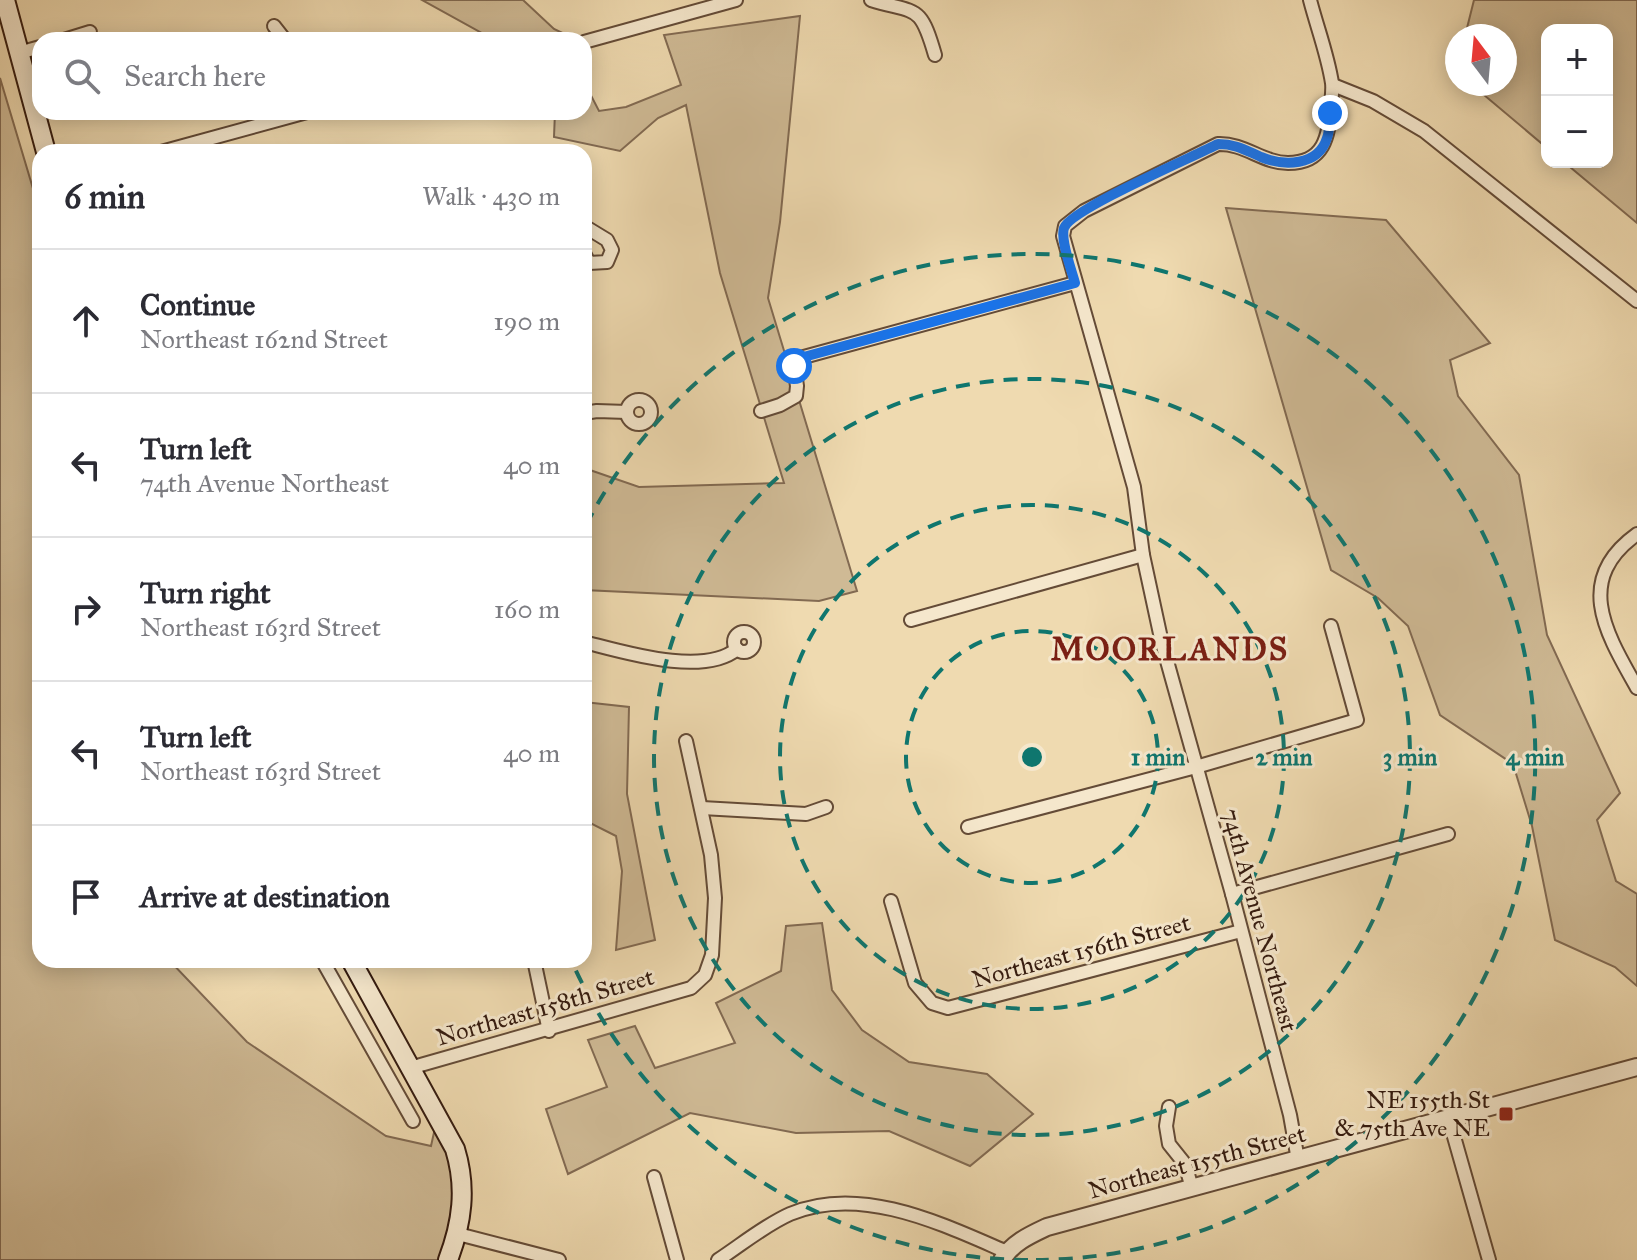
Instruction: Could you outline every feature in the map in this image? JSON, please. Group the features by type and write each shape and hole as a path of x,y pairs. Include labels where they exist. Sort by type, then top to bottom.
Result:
{"main road":[{"path":"5,0 32,101"},
{"path":"37,120 44,144"},
{"path":"355,968 446,1130 460,1164 463,1197 458,1234 448,1260"}],"street":[{"path":"592,40 736,0"},
{"path":"871,0 915,12 925,24 935,55"},
{"path":"1310,0 1333,85 1373,101 1424,131 1637,301"},
{"path":"274,26 279,32"},
{"path":"19,53 32,49"},
{"name":"74th Avenue Northeast","path":"1298,1160 1290,1115 1232,894 1162,643 1143,555 1134,487 1063,236 1065,226 1071,219 1218,144 1234,144 1263,158 1288,164 1307,160 1320,151 1327,138 1333,85"},
{"path":"190,144 278,120"},
{"path":"592,231 607,240 612,256 601,264 592,263"},
{"path":"761,411 796,396 794,366 800,358 1075,283"},
{"path":"592,412 627,412"},
{"path":"1637,534 1622,545 1610,560 1599,592 1600,610 1637,688"},
{"path":"911,620 1143,555"},
{"path":"968,827 1196,767 1357,720 1331,626"},
{"path":"592,644 625,653 689,662 719,658 737,649"},
{"path":"686,741 702,808 806,814 826,807"},
{"name":"Northeast 158th Street","path":"410,1068 549,1031 691,988 705,975 713,941 715,898 702,808"},
{"path":"1232,894 1448,834"},
{"name":"Northeast 156th Street","path":"891,901 915,983 932,1003 948,1008 1241,931"},
{"path":"327,968 413,1121"},
{"path":"536,968 549,1031"},
{"name":"Northeast 155th Street","path":"1005,1256 1026,1237 1047,1227 1637,1067"},
{"path":"1169,1107 1166,1126 1169,1144 1185,1164 1192,1188"},
{"path":"1449,1119 1489,1260"},
{"path":"654,1177 677,1260"},
{"path":"718,1260 788,1215 815,1205 845,1203 927,1218 1005,1256"},
{"path":"458,1234 559,1260"}],"shaded area":[{"path":"422,0 523,0 560,32 480,32"},
{"path":"1474,0 1637,0 1637,223 1571,168 1613,168 1613,24 1541,24 1541,143 1485,96 1517,96 1517,24 1468,24"},
{"path":"800,16 780,222 768,298 857,591 819,601 592,590 592,471 639,487 784,483 720,273 686,105 658,118 620,151 554,137 555,120 592,120 592,97 599,111 626,107 681,85 664,35"},
{"path":"0,78 32,185 32,968 177,968 247,1042 386,1136 431,1146 439,1110 460,1147 449,1260 0,1260"},
{"path":"1226,208 1386,220 1490,343 1450,360 1458,396 1519,475 1547,635 1620,793 1597,820 1616,881 1637,894 1637,986 1615,967 1555,940 1532,826 1513,764 1440,715 1408,626 1378,598 1331,570"},
{"path":"592,703 629,707 627,794 655,940 616,950 622,871 616,836 592,824"},
{"path":"822,923 832,990 862,1030 909,1062 987,1074 1033,1114 970,1166 889,1131 796,1133 690,1113 568,1174 546,1109 607,1087 588,1040 635,1026 655,1068 735,1043 716,1003 781,971 786,926"}],"place":[{"name":"NE 155th St & 75th Ave NE","path":"1506,1114"}],"district":[{"name":"MOORLANDS","path":"1170,649"}],"route":[{"path":"794,366 800,358 1075,283 1063,236 1065,226 1071,219 1218,144 1234,144 1263,158 1288,164 1307,160 1320,151 1327,138 1330,113"}]}
